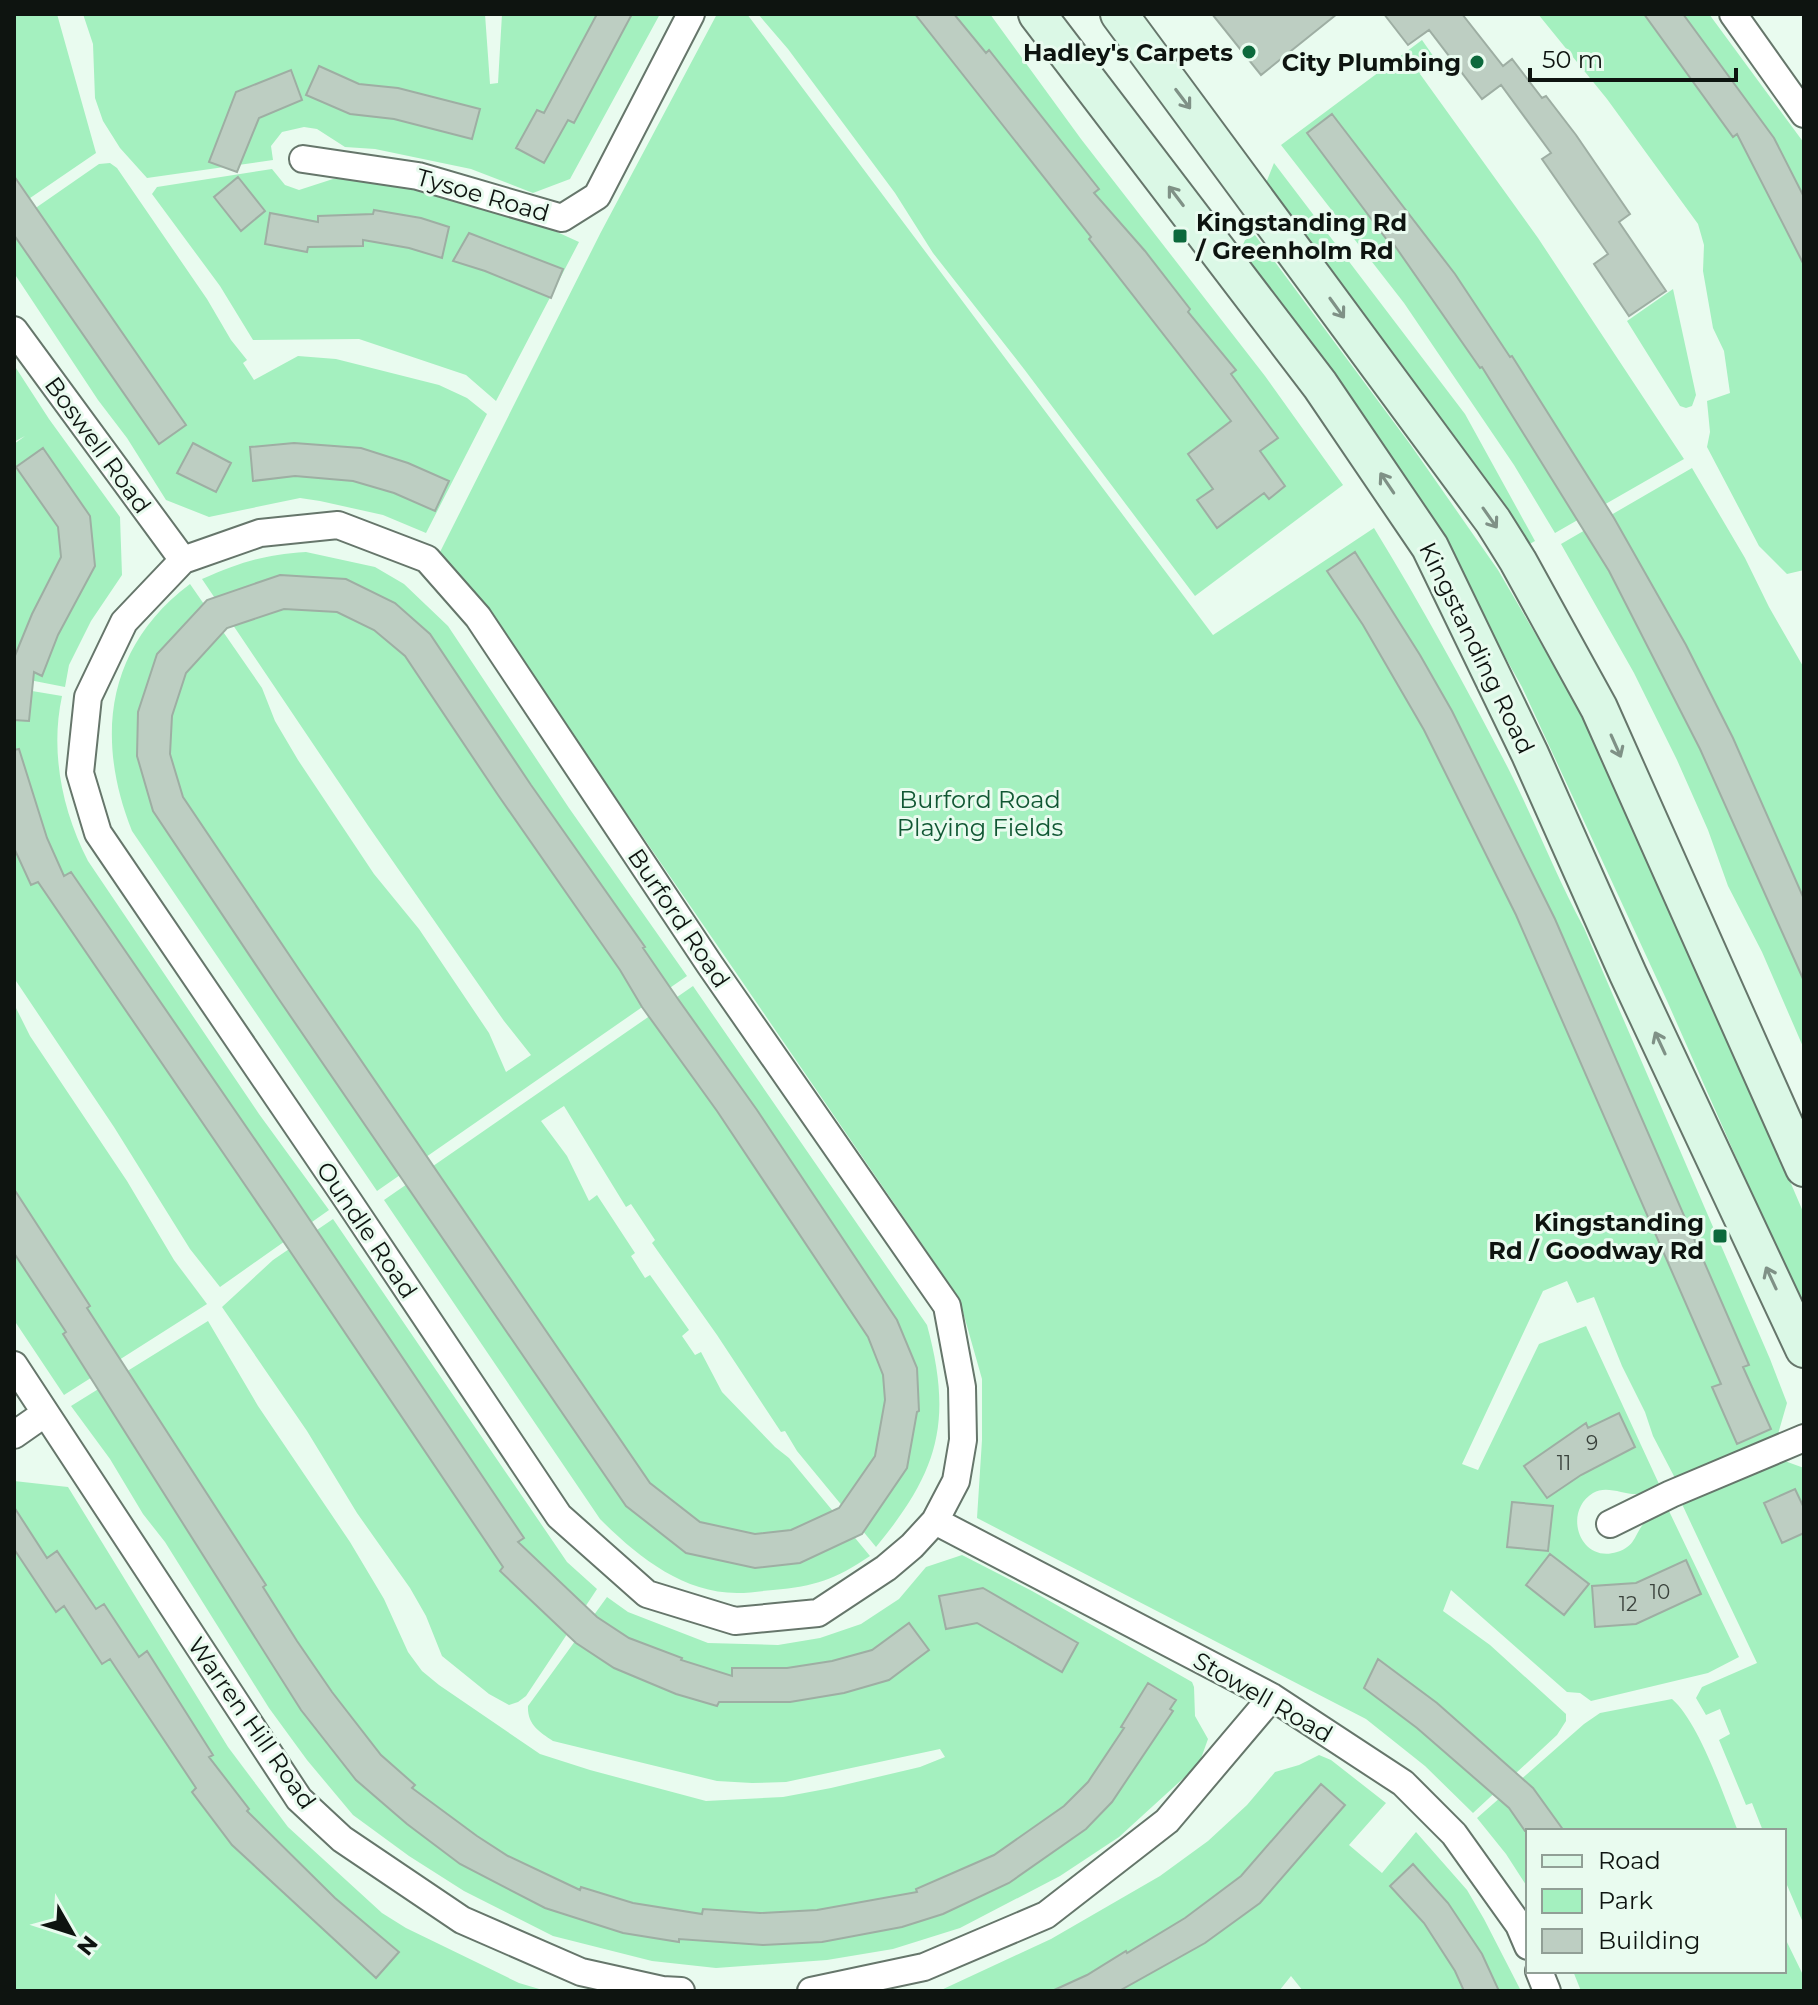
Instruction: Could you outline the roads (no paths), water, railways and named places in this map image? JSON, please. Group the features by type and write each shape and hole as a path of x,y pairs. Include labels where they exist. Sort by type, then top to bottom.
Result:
{"main road":[{"name":"Kingstanding Road","path":"1037,14 1320,385 1430,547 1530,754 1628,974 1804,1349"},
{"path":"1119,14 1493,521 1518,561 1599,708 1804,1168"}],"street":[{"name":"Tysoe Road","path":"303,159 418,176 562,218 597,196 691,14"},
{"path":"1733,14 1804,114"},
{"name":"Boswell Road","path":"14,330 183,560"},
{"name":"Burford Road","path":"183,560 260,533 338,525 427,559 478,617 701,952 947,1306 962,1387 963,1440 956,1481 935,1521"},
{"name":"Oundle Road","path":"183,560 124,622 88,697 80,773 98,833 559,1516 647,1594 735,1621 818,1613 886,1568 935,1521"},
{"name":"Warren Hill Road","path":"14,1365 299,1799 342,1839 462,1920 581,1972 662,1990 681,1991"},
{"path":"14,1435 44,1414"},
{"path":"1610,1524 1671,1494 1804,1438"},
{"name":"Stowell Road","path":"935,1521 1272,1697 1403,1783 1454,1834 1519,1925 1526,1941"},
{"path":"811,1991 924,1967 1046,1915 1167,1821 1272,1697"}],"place":[{"name":"Hadley's Carpets","path":"1249,52"},
{"name":"City Plumbing","path":"1477,62"},
{"name":"Kingstanding Rd / Greenholm Rd","path":"1180,236"},
{"name":"Kingstanding Rd / Goodway Rd","path":"1720,1236"}],"park label":[{"name":"Burford Road Playing Fields","path":"980,813"}]}
